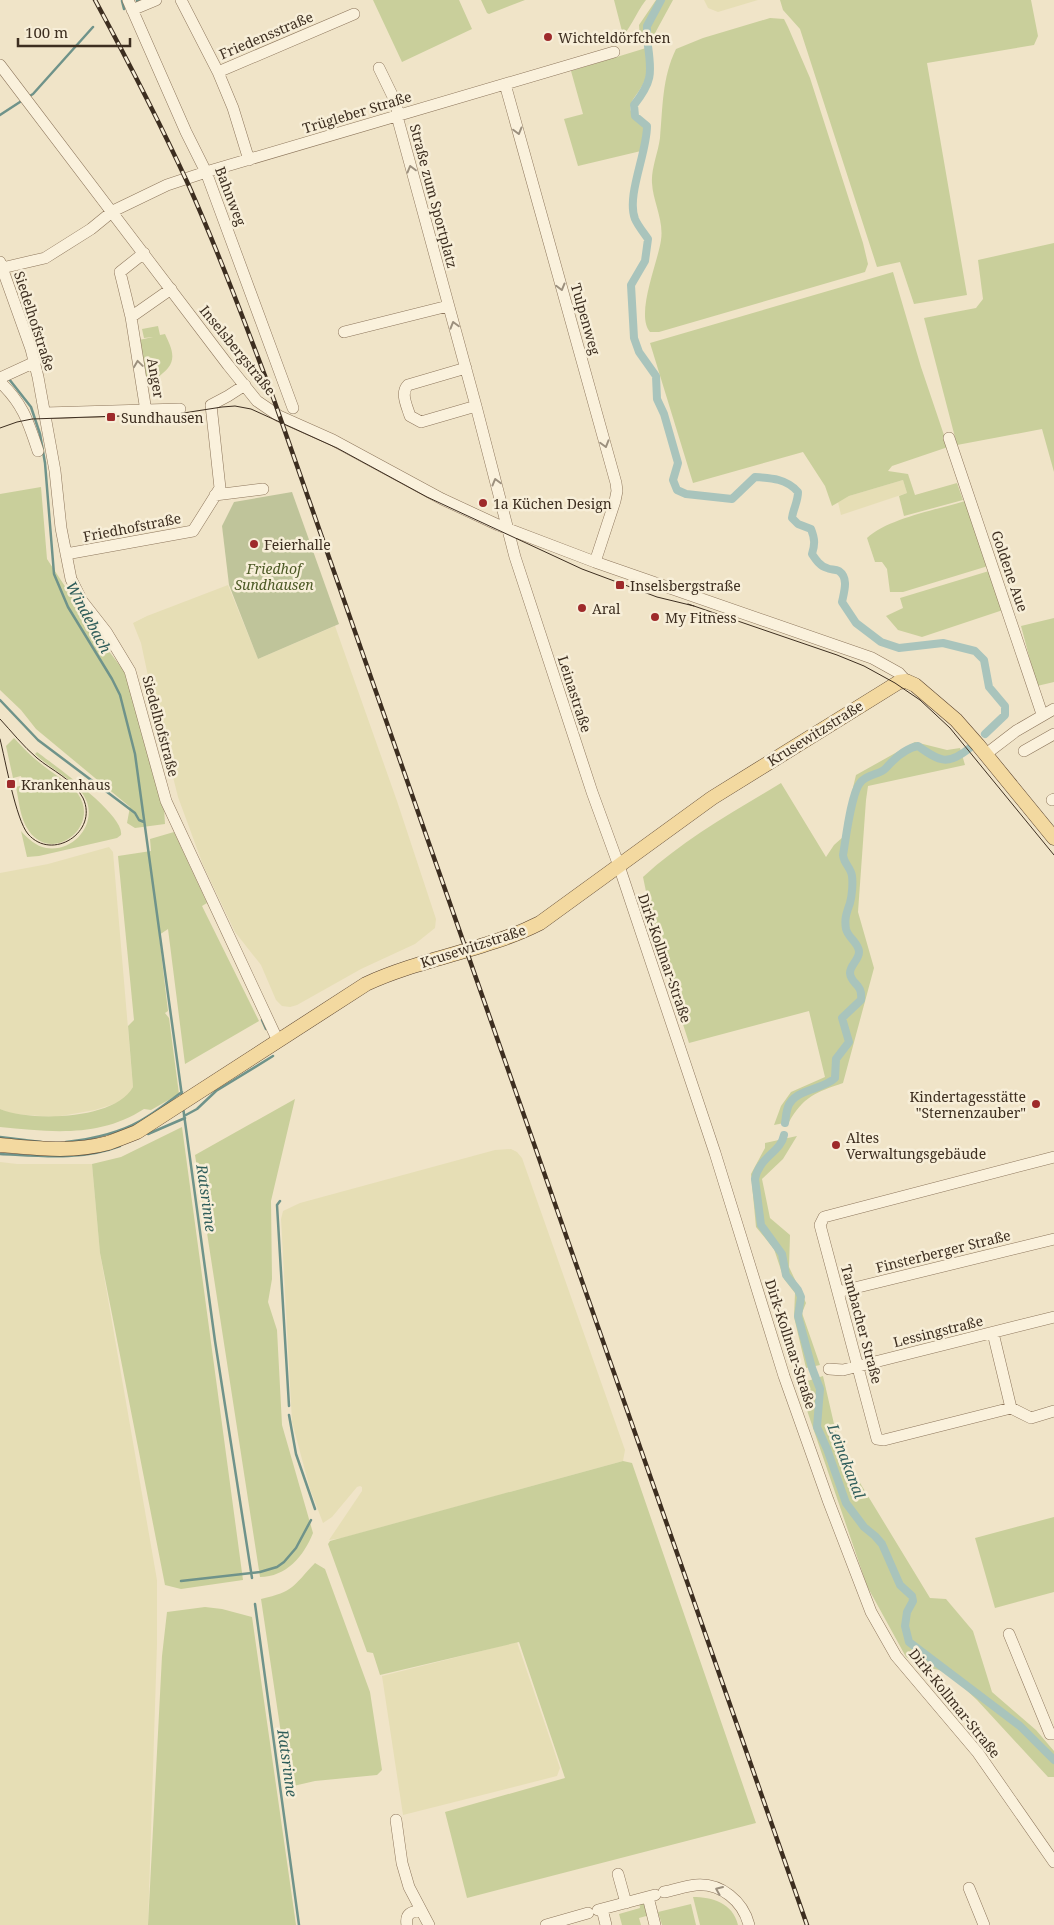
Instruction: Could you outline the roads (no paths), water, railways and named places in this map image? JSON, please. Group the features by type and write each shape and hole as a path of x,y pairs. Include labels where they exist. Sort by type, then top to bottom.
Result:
{"main road":[{"name":"Krusewitzstraße","path":"0,1145 57,1150 81,1148 108,1143 136,1132 189,1100 353,992 380,978 508,938 540,923 712,798 895,683 906,681"},
{"path":"906,681 919,688 956,720 1054,838"}],"street":[{"path":"130,5 156,0"},
{"path":"181,0 218,72 233,108 249,160"},
{"name":"Bahnweg","path":"130,5 186,132 206,172 293,408"},
{"name":"Friedensstraße","path":"218,72 354,14"},
{"name":"Trügleber Straße","path":"1,265 45,258 91,229 112,211 168,185 206,172 614,52"},
{"name":"Inselsbergstraße","path":"0,65 257,401 279,416 333,440 442,499 509,530 595,562 872,658 898,673 906,681"},
{"name":"Straße zum Sportplatz","path":"379,68 397,106 397,116 509,530"},
{"name":"Tulpenweg","path":"505,84 616,483 615,501 595,562"},
{"name":"Anger","path":"144,254 120,272 131,317 138,411 180,409"},
{"name":"Siedelhofstraße","path":"1,265 35,362 55,471 61,528 72,579 82,600 107,633 130,671 166,801 278,1041"},
{"path":"131,317 171,289"},
{"path":"344,332 448,306"},
{"path":"35,362 3,378 26,416 38,451"},
{"path":"466,368 408,385 404,393 406,401 410,416 421,422 476,406"},
{"name":"Friedhofstraße","path":"66,554 193,531 220,488 211,405 245,385"},
{"path":"45,413 138,411"},
{"name":"Goldene Aue","path":"949,438 1042,714"},
{"path":"215,495 262,489"},
{"name":"Leinastraße","path":"509,530 547,657 619,866"},
{"path":"986,754 1016,731 1042,714 1054,709"},
{"path":"1024,751 1054,734"},
{"name":"Dirk-Kollmar-Straße","path":"619,866 715,1153 785,1379 867,1603 896,1656 968,1741 1054,1862"},
{"name":"Tambacher Straße","path":"1011,1408 884,1440 877,1440 820,1225 824,1217 1054,1157"},
{"name":"Finsterberger Straße","path":"838,1292 1054,1240"},
{"name":"Lessingstraße","path":"829,1369 843,1370 1054,1317"},
{"path":"993,1333 1011,1408 1031,1418 1054,1411"},
{"path":"1009,1634 1050,1734 1054,1734"},
{"path":"396,1820 406,1879 421,1911 430,1925"},
{"path":"618,1874 626,1903"},
{"path":"546,1925 697,1885 714,1887 730,1895 736,1900 746,1915 749,1925"},
{"path":"969,1888 984,1925"},
{"path":"656,1895 656,1925"},
{"path":"407,1925 409,1914 421,1911"},
{"path":"596,1911 606,1925"}],"waterway":[{"name":"Leinakanal","path":"647,38 647,26 661,0"},
{"name":"Windebach","path":"122,1 124,9"},
{"name":"Windebach","path":"28,97 33,94 93,27"},
{"name":"Leinakanal","path":"648,46 649,77 644,90 634,105 635,116 647,126 635,187 633,210 636,222 648,239 645,261 631,285 634,338 639,352 656,376 657,399 664,414 678,463 673,480 677,490 686,494 732,499 755,477 779,480 789,484 798,492 792,518 798,524 811,529 814,542 812,554 818,563 839,571 844,577 845,585 842,602 856,623 881,642 899,648 943,643 975,651 984,660 989,687 1005,706 1005,715 985,734"},
{"name":"Windebach","path":"0,115 23,100"},
{"name":"Windebach","path":"9,379 31,407 40,434 45,463 54,574 68,607 120,695 135,754 182,1096"},
{"path":"0,700 38,740 135,813 139,820 144,822"},
{"name":"Leinakanal","path":"785,1123 786,1113 791,1101 802,1093 830,1082 835,1078 836,1059 849,1042 842,1018 861,1000 859,987 852,980 850,973 851,967 858,958 859,949 849,935 845,925 851,897 852,879 843,855 849,817 857,789 863,780 880,772 900,754 913,747 918,746 932,756 944,760 956,757 971,747"},
{"path":"262,1020 266,1029"},
{"path":"184,1116 197,1109 216,1091 273,1056"},
{"path":"66,1142 104,1135 131,1126 182,1092"},
{"name":"Ratsrinne","path":"183,1107 215,1341 252,1578"},
{"path":"148,1134 185,1118"},
{"name":"Leinakanal","path":"784,1135 779,1146 757,1171 755,1179 761,1225 782,1254 786,1275 801,1297 798,1316 812,1368 820,1389 817,1427 846,1503 864,1527 882,1544 900,1585 912,1596 913,1601 907,1612 905,1626 909,1642 1020,1726 1054,1760"},
{"path":"0,1137 41,1142"},
{"path":"0,1154 75,1156 105,1151 120,1146"},
{"path":"280,1201 277,1205 289,1406"},
{"path":"289,1415 296,1454 315,1509"},
{"path":"181,1581 260,1572 277,1567 296,1548 311,1520"},
{"name":"Ratsrinne","path":"255,1604 299,1925"}],"tram line":[{"path":"0,428 32,419 177,414 235,406 251,409 337,448 427,497 582,569 657,597 694,606"},
{"path":"688,604 864,666 895,683 920,700 950,728 1054,855"},
{"path":"0,719 22,744 74,786 83,798 86,810 85,822 79,832 70,839 60,844 49,845 38,842 28,834 15,803 0,739"}],"railway":[{"path":"95,0 144,92 189,186 222,265 274,400 807,1925"}],"place":[{"name":"Wichteldörfchen","path":"548,37"},
{"name":"Sundhausen","path":"111,417"},
{"name":"1a Küchen Design","path":"483,503"},
{"name":"Feierhalle","path":"254,544"},
{"name":"Inselsbergstraße","path":"620,585"},
{"name":"Aral","path":"582,608"},
{"name":"My Fitness","path":"655,617"},
{"name":"Krankenhaus","path":"11,784"},
{"name":"Kindertagesstätte \"Sternenzauber\"","path":"1036,1104"},
{"name":"Altes Verwaltungsgebäude","path":"836,1145"}],"park label":[{"name":"Friedhof Sundhausen","path":"274,576"}]}
